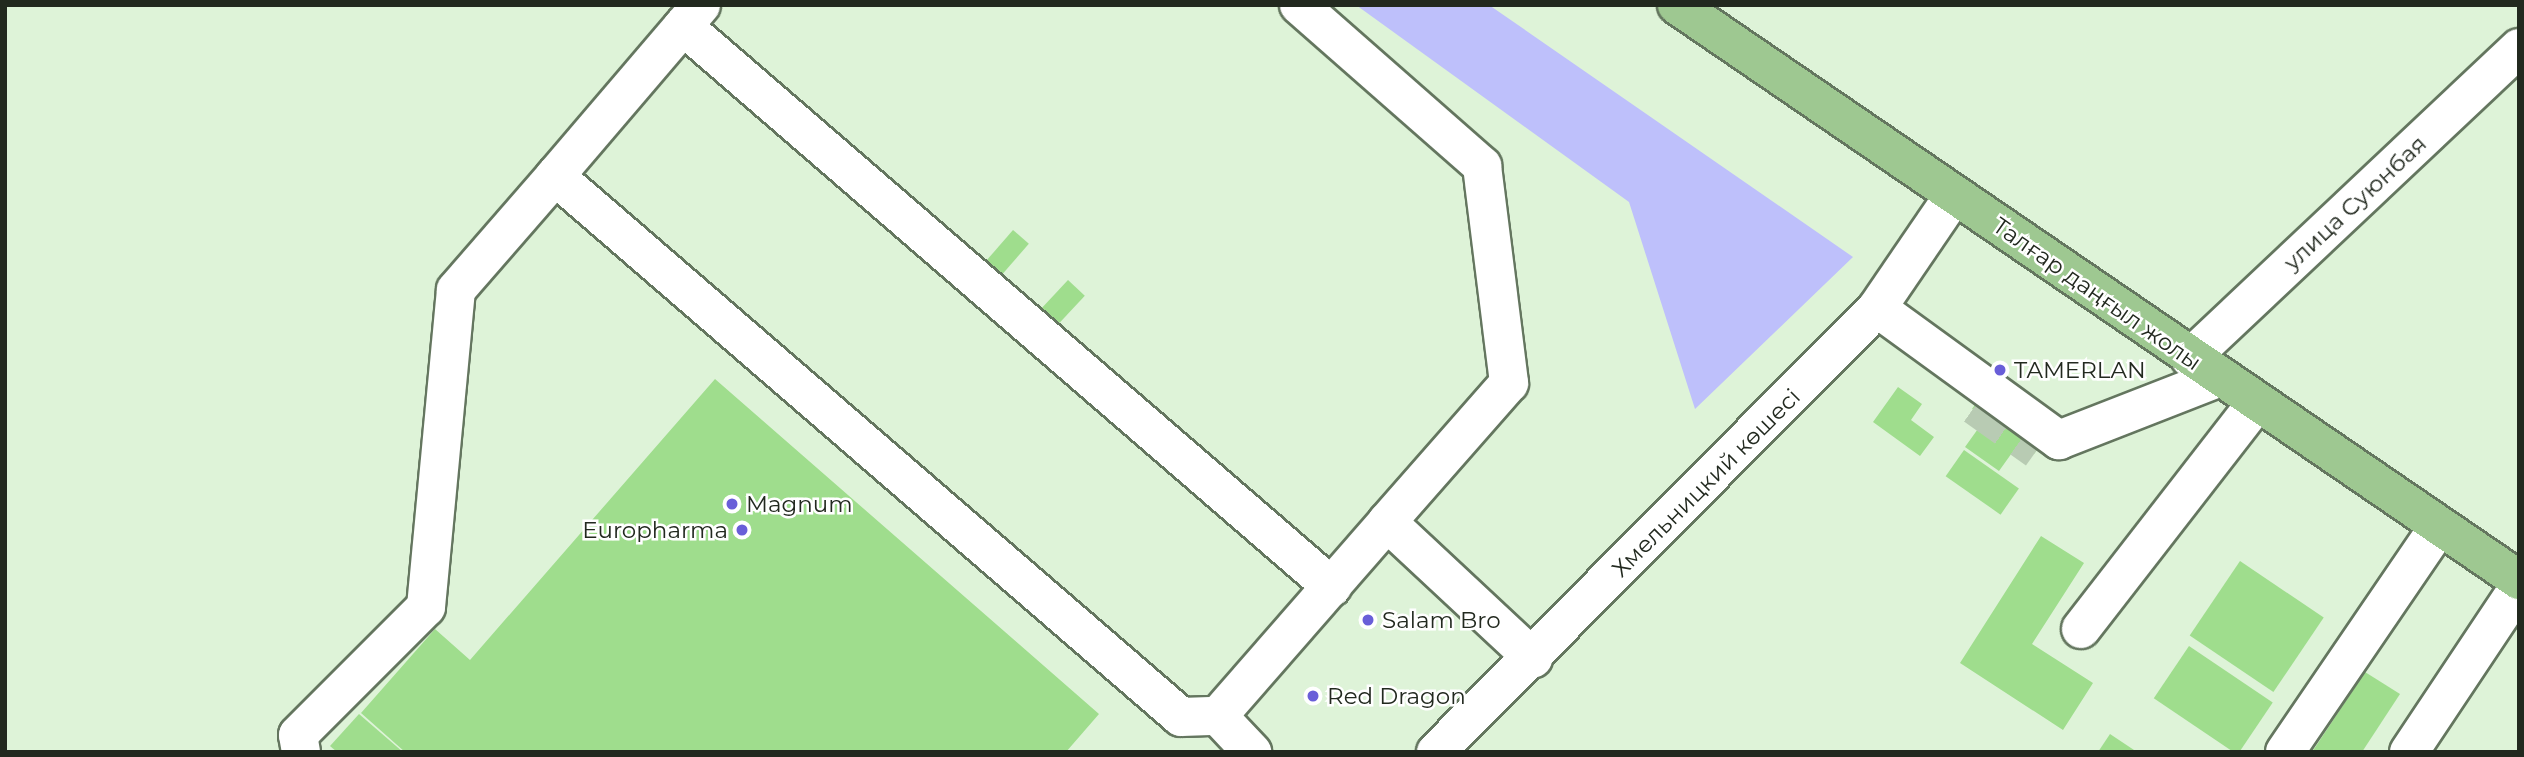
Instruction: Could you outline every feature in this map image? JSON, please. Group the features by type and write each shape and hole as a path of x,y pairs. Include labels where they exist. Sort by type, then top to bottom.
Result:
{"main road":[{"name":"Талғар даңғыл жолы","path":"1677,5 2204,368 2519,580"}],"street":[{"path":"555,176 1181,717 1218,716 1508,383 1482,166 1299,5"},
{"path":"301,752 298,735 426,607 456,290 692,16 1332,587"},
{"name":"улица Суюнбая","path":"2204,368 2519,48"},
{"name":"Хмельницкий көшесі","path":"1436,752 1533,658 1877,308 1954,195"},
{"path":"1877,308 1969,390 2062,440 2204,368"},
{"path":"2081,629 2256,403"},
{"path":"1387,522 1533,658"},
{"path":"2285,752 2439,526"},
{"path":"2415,750 2519,587"},
{"path":"1218,716 1252,752"}],"shaded area":[{"path":"1356,5 1489,5 1853,257 1695,409 1629,202"}],"building":[{"path":"1013,230 1029,244 995,282 980,268"},
{"path":"1068,280 1085,296 1050,333 1033,317"},
{"name":"Magnum","path":"715,379 1099,714 1066,752 405,752 361,713 435,629 470,660"},
{"path":"1898,387 1922,404 1911,420 1934,437 1920,456 1873,422"},
{"path":"1983,393 2046,437 2034,454 2019,443 1999,471 1965,447 1985,419 1972,409"},
{"path":"1964,450 2019,488 2001,515 1946,476"},
{"path":"2041,536 2084,563 2032,644 2093,683 2063,730 1960,663"},
{"path":"2240,561 2324,617 2273,692 2190,636"},
{"path":"2189,646 2273,702 2239,752 2233,752 2154,698"},
{"path":"2365,672 2400,694 2362,752 2312,752"},
{"path":"359,714 403,752 337,752 330,746"},
{"path":"2110,734 2137,752 2098,752"}],"tunnel":[{"path":"1975,406 2037,450"}],"place":[{"name":"TAMERLAN","path":"2000,370"},
{"name":"Magnum","path":"732,504"},
{"name":"Europharma","path":"742,530"},
{"name":"Salam Bro","path":"1368,620"},
{"name":"Red Dragon","path":"1313,696"}]}
